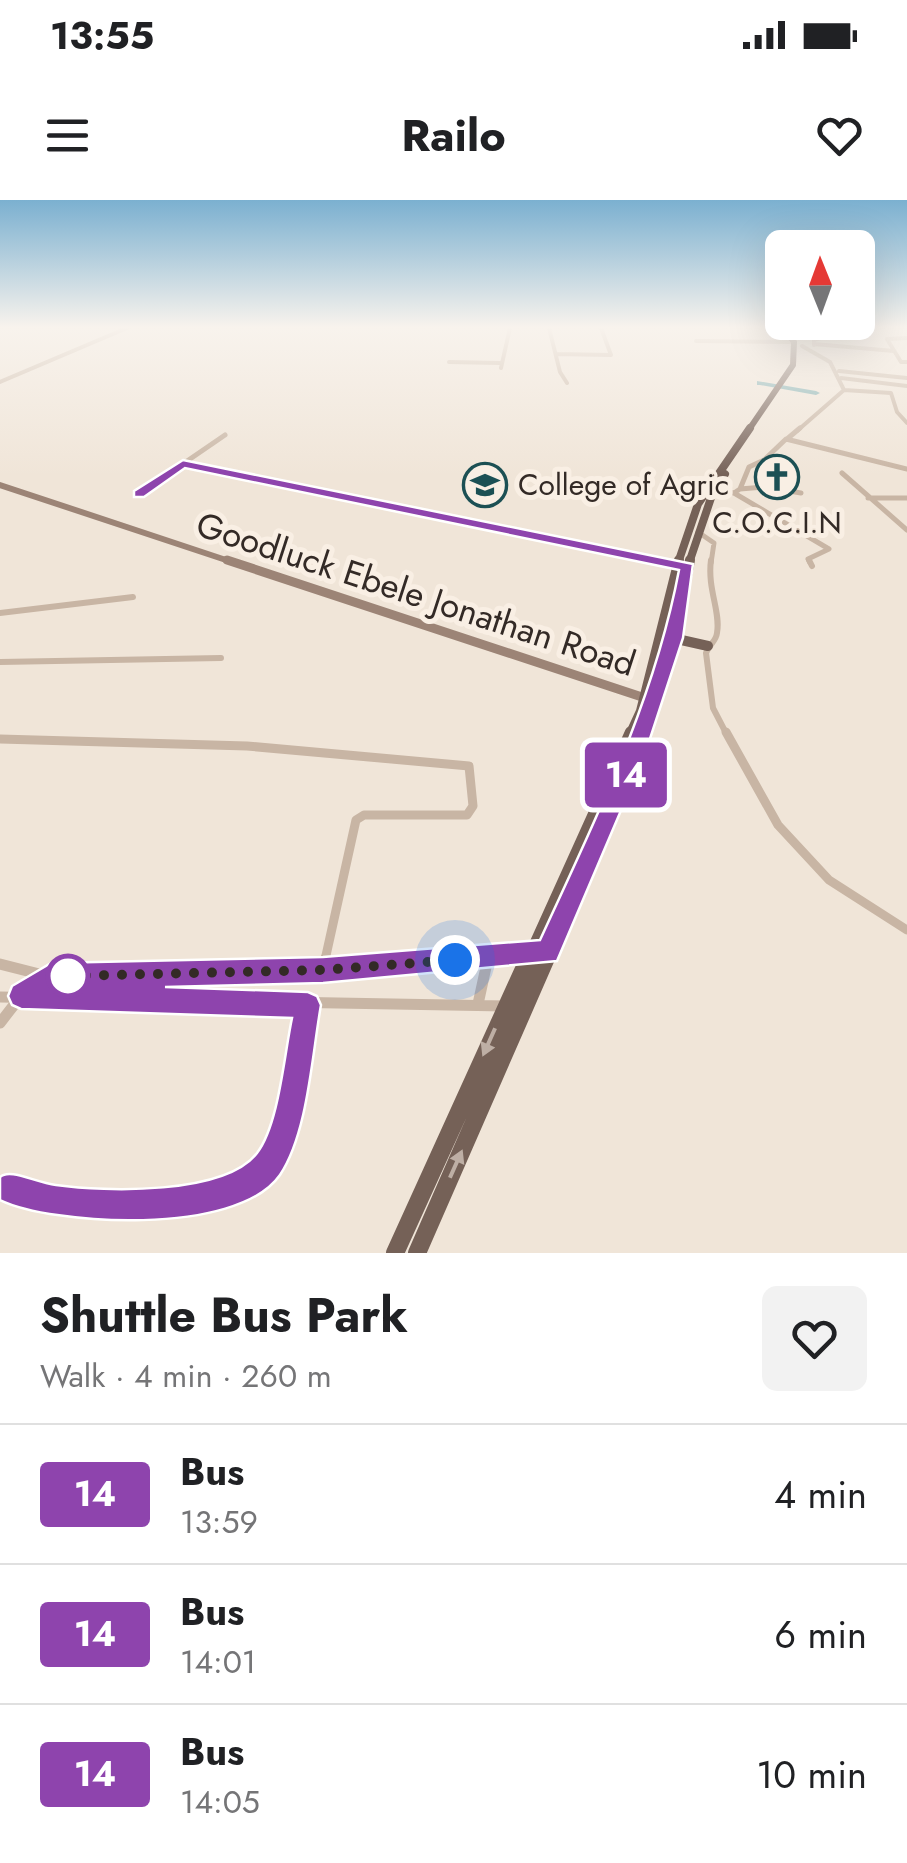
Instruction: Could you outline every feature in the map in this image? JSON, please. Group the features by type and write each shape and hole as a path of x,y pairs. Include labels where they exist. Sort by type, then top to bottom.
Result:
{"main road":[{"path":"394,1253 506,1006 539,953 635,754 668,637 682,566 706,488 790,377"},
{"path":"682,566 716,489 784,385"},
{"name":"Goodluck Ebele Jonathan Road","path":"0,485 645,698"},
{"path":"417,1253 668,637"},
{"path":"668,637 708,646"}],"street":[{"path":"565,377 567,383"},
{"path":"841,377 844,390"},
{"path":"851,377 907,386"},
{"path":"883,377 887,384"},
{"path":"737,491 749,467 764,460 844,390 889,392 896,401 897,412 907,423"},
{"path":"896,401 907,403"},
{"path":"139,494 226,435"},
{"path":"786,439 907,469"},
{"path":"183,464 682,566"},
{"path":"842,473 907,530"},
{"path":"716,489 765,488 801,494"},
{"path":"737,491 829,550 808,559 812,566"},
{"path":"868,498 907,498"},
{"path":"698,532 714,542 708,582 718,625 717,639 708,646 712,708 768,812 830,880 907,930"},
{"path":"0,613 134,597"},
{"path":"1,659 221,658"},
{"path":"0,739 248,746 469,766 473,806 467,815 364,815 356,820 323,970"},
{"path":"0,964 51,976 323,970 539,953"},
{"path":"478,1004 488,957"},
{"path":"0,1023 21,996 51,976"},
{"path":"0,997 506,1006"},
{"path":"0,1188 54,1201 112,1206 218,1196 253,1180 269,1164 283,1134 308,1005"}],"waterway":[{"path":"760,383 816,393"}],"bus line":[{"name":"14","path":"0,1188 54,1201 112,1206 218,1196 253,1180 269,1164 283,1134 308,1005 21,996 51,976 323,970 548,952 635,754 675,638 688,567 183,464 139,494"}],"place":[{"name":"C.O.C.I.N","path":"777,477"},
{"name":"College of Agric","path":"485,485"}],"route":[{"path":"68,976 323,970 455,960"}]}
